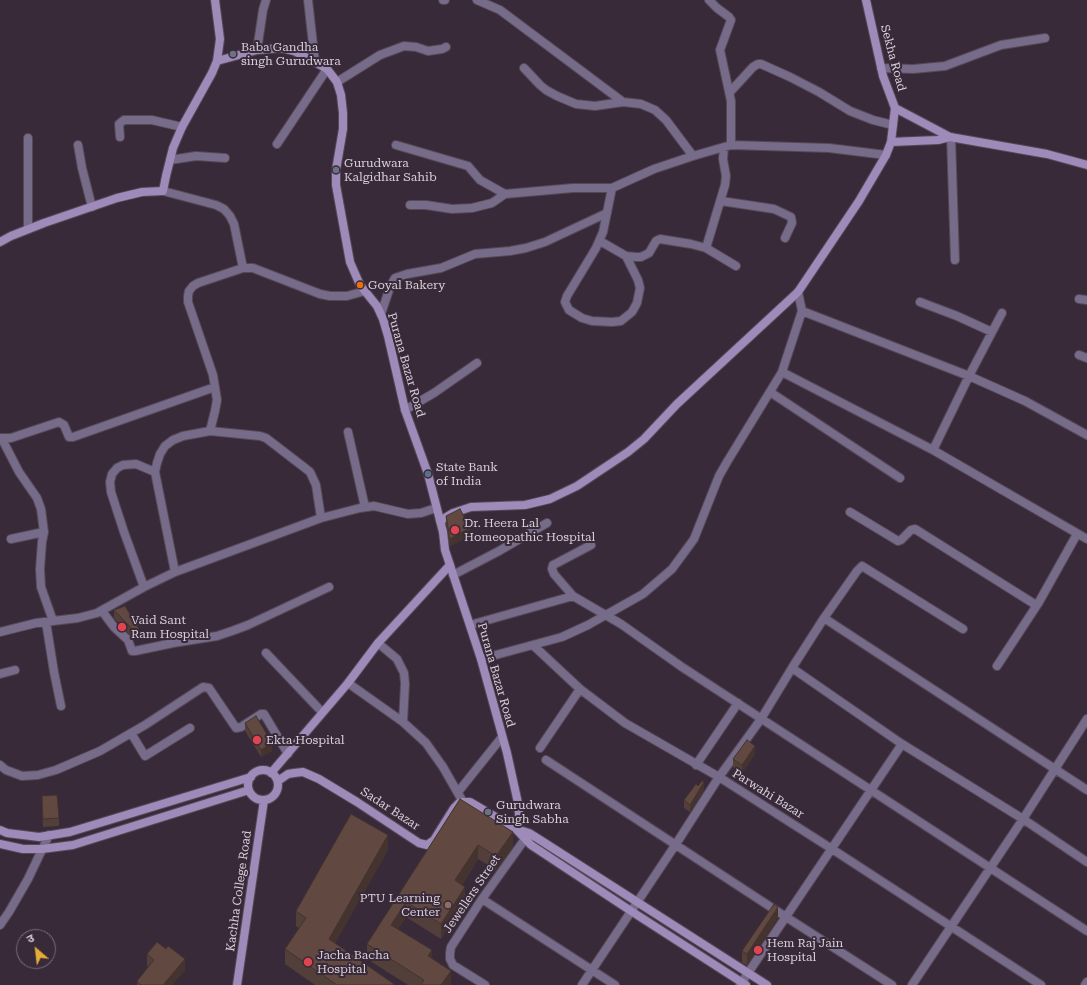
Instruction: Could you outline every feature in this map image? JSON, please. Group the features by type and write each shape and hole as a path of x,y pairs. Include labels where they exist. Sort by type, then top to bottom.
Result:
{"street":[{"path":"164,191 170,160 182,126 212,73 217,61 220,39 215,0"},
{"path":"257,50 266,0"},
{"path":"308,0 315,62"},
{"path":"477,0 500,10 623,102"},
{"path":"706,248 726,180 731,101 720,50 730,23 730,19 709,0"},
{"name":"Sekha Road","path":"866,0 882,68 895,108 950,137 1047,154 1087,165"},
{"path":"882,68 945,66 1001,45 1045,38"},
{"path":"337,82 380,55 404,46 416,47 428,51 446,47"},
{"name":"Purana Bazar Road","path":"217,61 257,50 281,48 294,51 327,69 337,82 341,95 343,129 336,170 336,185 350,262 360,285 377,306 388,336 404,410 428,474 440,521 445,550 481,659 507,753 518,803 519,821 516,829"},
{"path":"730,92 752,67 761,64 819,92 850,111 873,120 893,125"},
{"path":"524,68 546,90 576,104 595,106 623,102 640,104 656,110 666,120 693,156"},
{"path":"277,144 327,69"},
{"path":"440,521 453,513 471,507 525,505 550,499 582,482 628,452 644,439 677,404 798,292 859,201 886,155 891,142 895,108"},
{"path":"120,137 119,124 124,120 152,120 182,126"},
{"path":"950,137 955,260"},
{"name":"Sekha Road","path":"891,142 938,140 950,137"},
{"path":"28,138 28,229"},
{"path":"78,145 92,207"},
{"path":"396,145 468,166 480,180 504,194"},
{"path":"410,206 426,205 452,209 472,208 492,203 504,194 572,188 612,188 654,169 727,146 829,148 886,155"},
{"path":"170,160 196,156 225,158"},
{"path":"612,188 600,241 567,296 565,302 569,310 582,318 592,321 612,322 621,320 632,312 637,304 640,288 638,280 626,256"},
{"path":"0,242 28,229 92,207 142,192 164,191 216,206 224,210 230,216 234,224 243,268"},
{"path":"721,201 774,208 791,217 792,223 785,238"},
{"path":"381,314 390,287 395,278 407,274 441,268 475,254 526,248 545,242 607,213"},
{"path":"600,241 626,256 636,258 649,253 657,240 662,238 706,248 736,266"},
{"path":"210,431 216,411 215,387 213,375 188,302 189,291 193,286 243,268 253,268 320,294 330,296 347,296 365,291"},
{"path":"481,659 534,646 562,637 607,616 643,594 672,569 694,539 727,462 782,372 802,311 798,292"},
{"path":"920,302 957,316 992,332"},
{"path":"802,311 969,376 1025,401 1087,435"},
{"path":"932,450 1002,313"},
{"path":"404,410 434,393 477,362"},
{"path":"782,372 932,450 1087,539"},
{"path":"61,706 54,672 50,622 41,587 40,569 44,532 41,509 37,498 19,472 1,438 11,438 59,422 64,425 69,437 74,437 215,387"},
{"path":"770,392 900,478"},
{"path":"175,572 155,472 160,454 165,446 173,440 184,436 210,431 260,436 266,438 310,472 316,486 321,518"},
{"path":"348,432 365,507"},
{"path":"144,587 111,492 110,482 112,474 117,468 123,465 136,464 155,472"},
{"path":"0,632 97,614 144,587 175,572 321,518 374,506 408,514 421,513 436,508"},
{"path":"850,512 896,541 901,540 911,530 915,529 1036,605"},
{"path":"453,575 499,552 547,523"},
{"path":"11,539 44,532"},
{"path":"997,666 1036,605 1076,534"},
{"path":"591,545 553,565 552,568 554,574 573,596 621,624 682,667 1087,931"},
{"path":"271,773 348,683 378,643 450,565"},
{"path":"582,985 719,777 761,719 824,618 860,566 864,566 963,629"},
{"path":"102,610 114,627 128,640 132,650 136,651 217,636 248,625 329,588"},
{"path":"470,625 573,596"},
{"path":"824,618 1087,790"},
{"path":"378,643 397,659 404,673 405,684 403,722"},
{"name":"Parwahi Bazar","path":"534,646 580,689 625,723 719,777 1040,985"},
{"path":"266,653 322,712"},
{"path":"792,668 902,744 1023,819 1087,862"},
{"path":"0,674 15,670"},
{"path":"348,683 403,722 426,743 439,761 463,802 470,802 516,829 529,833 767,985"},
{"path":"0,765 6,770 22,776 38,775 56,770 100,751 132,733 200,688 206,686 209,688 236,728 241,728 261,714 264,714 288,754"},
{"path":"540,748 580,689"},
{"path":"696,765 738,703"},
{"path":"912,985 1023,819 1087,719"},
{"path":"132,733 145,756 190,728"},
{"path":"458,792 502,737"},
{"path":"516,829 525,840 743,984 748,973 902,744"},
{"path":"546,760 892,985"},
{"path":"0,830 7,833 39,837 70,832 250,777 259,771 271,773 278,780 276,793 273,797 264,800 256,798 249,790 248,782 250,777"},
{"name":"Sadar Bazar","path":"278,780 294,772 302,772 319,779 420,843 427,845 434,840 454,808 463,802"},
{"path":"0,844 23,849 42,849 73,845 249,790"},
{"name":"Kachha College Road","path":"237,985 264,800"},
{"path":"0,925 20,892 49,835"},
{"name":"Jewellers Street","path":"485,985 453,965 450,959 451,947 482,899 525,840"},
{"path":"482,899 615,985"}],"building":[{"path":"460,509 470,528 450,539 446,516"},
{"path":"125,606 139,629 133,630 114,610"},
{"path":"256,716 272,743 261,750 245,723"},
{"path":"747,740 755,746 742,765 733,759"},
{"path":"702,781 704,782 690,805 684,800 696,784 698,786"},
{"path":"57,795 59,818 43,819 42,796"},
{"path":"460,799 513,832 496,856 478,845 455,880 465,887 441,924 406,902 391,925 432,950 428,956 451,971 441,985 421,985 424,980 367,944"},
{"path":"351,814 388,835 329,939 394,984 393,985 337,985 285,949 306,918 296,911"},
{"path":"774,904 778,907 747,954 742,951"},
{"path":"157,942 166,949 168,946 185,959 163,985 141,985 137,981 154,960 147,954"}],"place":[{"name":"Baba Gandha singh Gurudwara","path":"233,54"},
{"name":"Gurudwara Kalgidhar Sahib","path":"336,170"},
{"name":"Goyal Bakery","path":"360,285"},
{"name":"State Bank of India","path":"428,474"},
{"name":"Dr. Heera Lal Homeopathic Hospital","path":"455,530"},
{"name":"Vaid Sant Ram Hospital","path":"122,627"},
{"name":"Ekta Hospital","path":"257,740"},
{"name":"Gurudwara Singh Sabha","path":"488,812"},
{"name":"PTU Learning Center","path":"448,905"},
{"name":"Hem Raj Jain Hospital","path":"758,950"},
{"name":"Jacha Bacha Hospital","path":"308,962"}]}
